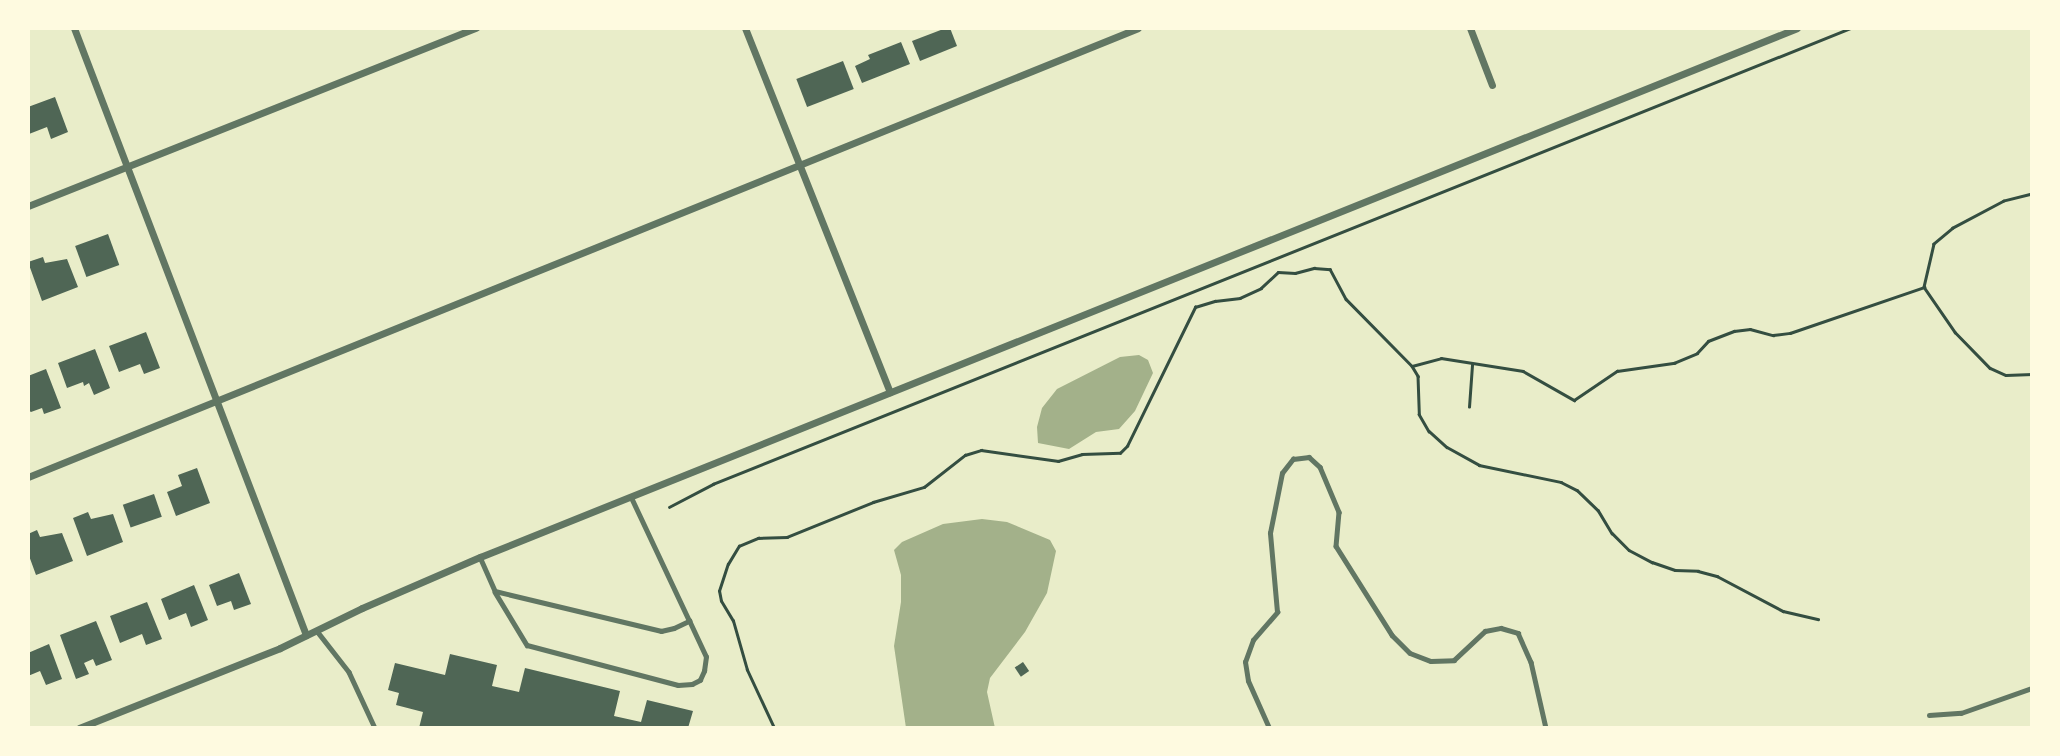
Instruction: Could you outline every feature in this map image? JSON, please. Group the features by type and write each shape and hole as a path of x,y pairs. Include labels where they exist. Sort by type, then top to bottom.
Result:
{"street":[{"path":"74,28 306,635"},
{"path":"28,206 476,28"},
{"path":"745,28 890,392"},
{"path":"28,477 1138,28"},
{"path":"1470,28 1492,85"},
{"path":"79,728 306,635 480,557 1797,28"}],"lane":[{"path":"1269,728 1252,691 1245,662 1253,640 1277,612 1270,533 1282,473 1293,458 1309,457 1320,467 1339,512 1336,546 1392,635 1410,653 1431,661 1454,660 1485,631 1501,628 1518,633 1531,662 1546,728"},
{"path":"480,557 495,591 527,645 678,684 700,680 706,657 631,498"},
{"path":"495,591 662,631 689,621"},
{"path":"316,630 349,671 375,728"},
{"path":"1929,715 1961,713 2032,688"}],"path":[{"path":"669,507 726,479 1851,28"},
{"path":"2032,194 2004,201 1974,214 1943,236 1934,244 1924,287 1955,332 1990,368 2006,375 2032,374"},
{"path":"774,728 747,670 733,621 721,601 719,591 728,564 739,546 758,538 787,537 873,502 924,486 965,454 981,450 1058,461 1082,454 1120,453 1127,446 1195,307 1214,301 1240,298 1262,288 1278,272 1330,270 1346,299 1412,366 1418,376 1419,414 1430,431 1461,457 1479,465 1561,482 1577,490 1598,510 1612,533 1629,550 1675,570 1698,571 1717,576 1783,611 1818,619"},
{"path":"1412,366 1441,358 1523,371 1574,400 1617,371 1674,363 1697,353 1709,341 1734,331 1750,329 1773,335 1790,333 1924,287"},
{"path":"1469,407 1472,365"}],"shaded area":[{"path":"1139,355 1148,360 1153,373 1135,411 1119,429 1096,432 1069,449 1038,443 1037,427 1042,408 1057,389 1120,357"},
{"path":"982,519 1007,522 1050,540 1056,551 1047,593 1025,632 990,678 987,692 995,728 906,728 894,646 901,602 901,575 894,550 902,542 943,524"}],"building":[{"path":"950,28 957,46 920,61 912,41"},
{"path":"901,42 910,64 862,83 855,66 870,59 868,55"},
{"path":"843,61 854,89 807,107 796,79"},
{"path":"55,97 68,132 51,139 47,127 29,134 28,107"},
{"path":"108,234 119,265 86,277 75,246"},
{"path":"43,257 45,263 67,259 78,287 42,301 28,262"},
{"path":"146,332 160,368 144,374 140,364 119,372 109,346"},
{"path":"95,349 110,388 94,395 89,383 84,386 83,382 67,388 58,363"},
{"path":"46,369 61,408 44,414 42,408 31,412 28,410 28,376"},
{"path":"197,468 210,503 176,516 167,492 182,486 178,475"},
{"path":"154,494 162,517 131,527 123,505"},
{"path":"88,512 91,519 113,514 123,542 87,556 73,518"},
{"path":"37,530 40,537 62,533 73,561 36,575 28,553 28,534"},
{"path":"239,573 251,604 234,610 231,601 217,606 209,585"},
{"path":"194,585 208,620 191,627 186,613 169,620 161,599"},
{"path":"147,602 162,639 146,645 142,634 120,643 110,616"},
{"path":"96,621 112,660 96,666 93,659 84,663 89,674 76,679 60,635"},
{"path":"49,644 62,679 46,685 40,671 28,676 28,653"},
{"path":"450,654 497,665 492,686 519,692 525,668 620,691 614,716 641,722 647,700 693,711 688,728 419,728 423,712 396,705 399,693 388,690 395,663 445,675"},
{"path":"1023,662 1029,671 1021,677 1015,668"}]}
